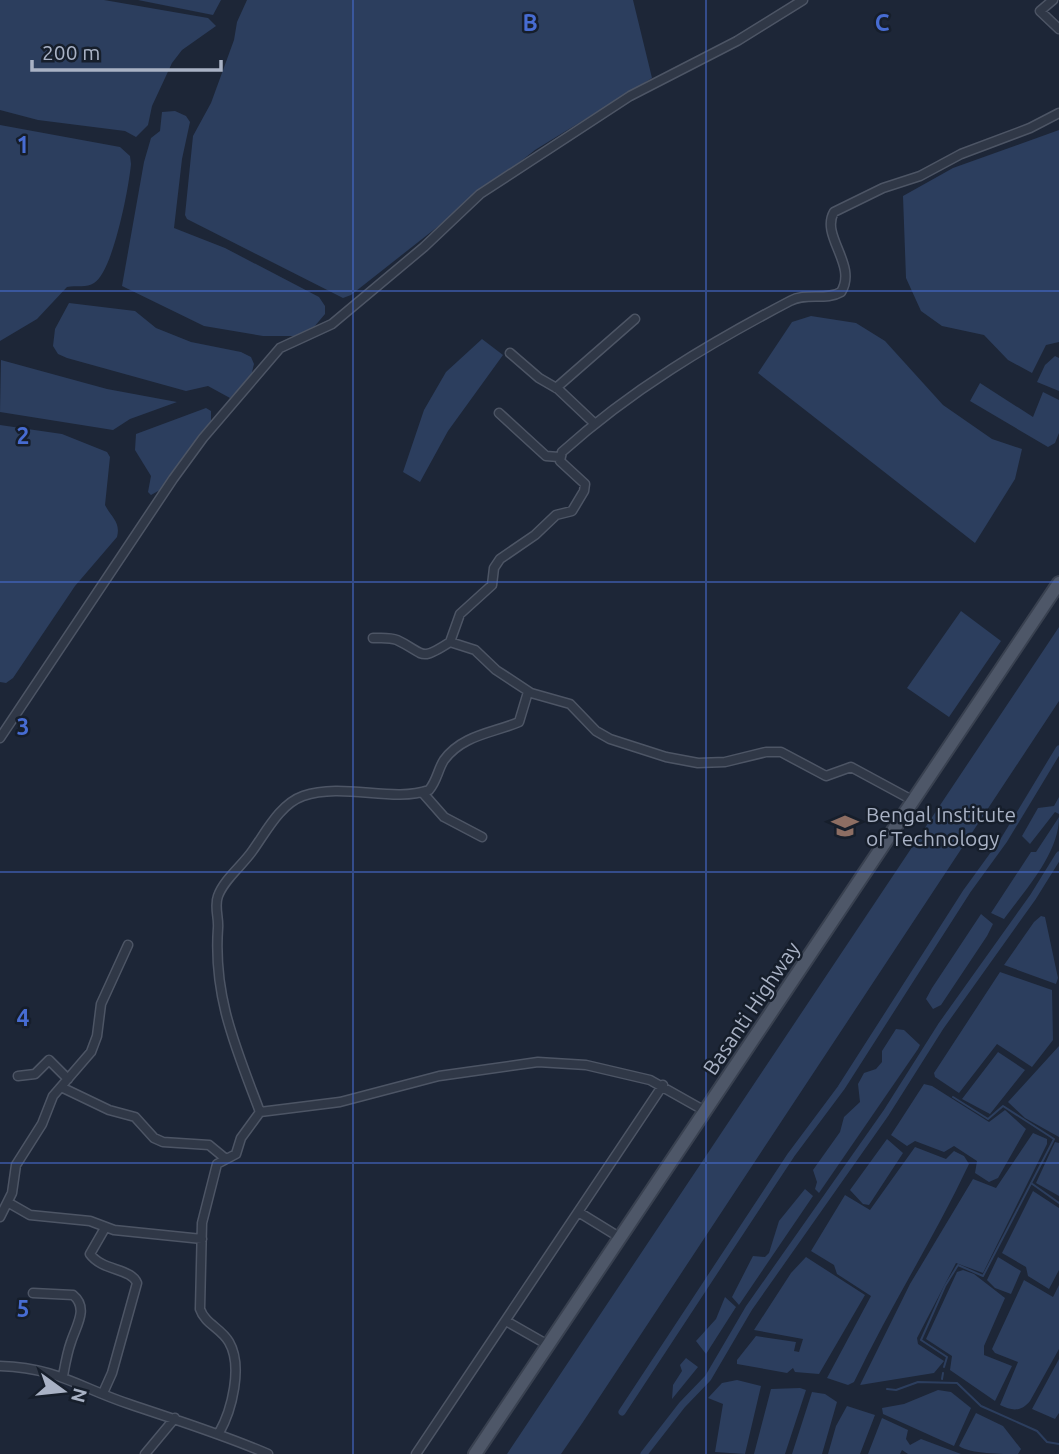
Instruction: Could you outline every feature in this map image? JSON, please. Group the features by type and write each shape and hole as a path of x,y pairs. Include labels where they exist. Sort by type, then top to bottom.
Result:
{"main road":[{"name":"Basanti Highway","path":"475,1454 1059,583"}],"street":[{"path":"0,738 173,479 203,438 280,348 332,324 424,247 480,194 537,155 629,96 732,43 803,0"},
{"path":"1053,0 1040,11 1059,29"},
{"path":"559,457 594,423 680,362 789,301 802,296 833,296 841,292 846,274 832,227 834,212 877,190 920,176 954,156 1030,128 1059,113"},
{"path":"556,388 635,320"},
{"path":"510,354 556,388 594,423"},
{"path":"373,638 395,639 422,654 431,653 450,642 454,624 465,607 492,585 494,568 500,559 535,536 556,515 572,511 579,502 584,484 559,457 546,456 499,412"},
{"path":"450,642 475,650 528,692 570,704 602,736 666,757 718,763 766,752 781,752 826,776 851,767 912,800"},
{"path":"260,1112 220,999 216,901 220,892 248,858 266,829 298,799 345,790 422,792 432,787 445,758 459,746 480,735 519,722 528,692"},
{"path":"422,792 444,817 481,837"},
{"path":"0,1217 9,1203 16,1165 42,1124 53,1096 91,1052 97,1036 101,1004 128,945"},
{"path":"18,1076 35,1074 49,1060 68,1079"},
{"path":"219,1433 233,1400 233,1356 229,1341 203,1317 200,1309 204,1209 217,1164 236,1154 244,1132 260,1112 340,1102 439,1076 518,1063 586,1065 663,1085 705,1111"},
{"path":"416,1454 663,1085"},
{"path":"61,1087 108,1110 135,1117 145,1131 163,1142 209,1145 226,1159"},
{"path":"9,1203 30,1214 90,1221 105,1228 202,1239"},
{"path":"579,1213 619,1237"},
{"path":"103,1393 112,1373 137,1283 133,1276 102,1265 90,1254 105,1228"},
{"path":"33,1293 73,1295 79,1303 80,1321 71,1340 63,1376"},
{"path":"506,1321 548,1345"},
{"path":"0,1366 46,1370 103,1393 219,1433 268,1454"},
{"path":"145,1454 175,1418"}],"water":[{"path":"0,0 104,0 208,18 216,26 182,50 172,63 152,106 148,125 136,137 125,131 38,120 0,110"},
{"path":"138,0 221,0 213,15"},
{"path":"247,0 633,0 652,78 535,150 351,295 343,298 187,219 185,215 193,136 211,103 234,40 237,22"},
{"path":"175,111 186,116 190,122 182,159 174,228 225,248 319,297 325,306 325,314 309,333 297,336 263,336 204,326 122,286 144,162 151,138 160,131 162,112"},
{"path":"0,125 120,147 130,156 131,164 114,247 101,276 91,285 67,287 37,319 0,341"},
{"path":"1059,130 1059,342 1046,345 1032,373 1008,360 984,335 942,326 921,311 906,278 903,196 953,168"},
{"path":"69,303 135,311 156,328 191,342 241,352 251,357 254,364 251,376 230,398 208,386 186,391 67,358 58,354 53,346 55,329"},
{"path":"811,316 856,323 885,341 943,405 992,439 1022,449 1015,479 975,543 758,373 792,322"},
{"path":"482,339 503,355 448,431 420,482 403,472 424,410 446,372"},
{"path":"1055,356 1059,358 1059,391 1037,382 1045,365"},
{"path":"1,360 107,389 177,402 130,419 113,430 0,412"},
{"path":"980,383 1033,417 1043,392 1059,400 1059,433 1055,443 1048,447 970,401"},
{"path":"206,408 211,411 211,422 160,490 151,495 148,492 151,476 135,450 136,434"},
{"path":"0,425 62,434 107,452 110,457 105,505 117,523 118,532 117,537 75,586 13,678 6,683 0,682"},
{"path":"961,611 1001,641 949,717 907,688"},
{"path":"1059,627 1059,701 583,1422 561,1454 507,1454"},
{"path":"1059,797 1059,814 1055,812 1030,844 1022,836 1038,808 1054,806"},
{"path":"1059,817 1053,844 1031,884 1004,919 991,913 1031,852 1036,852"},
{"path":"981,914 993,924 987,936 941,1005 933,1009 926,999"},
{"path":"1041,916 1045,917 1058,978 1056,984 1004,965"},
{"path":"1000,972 1052,990 1053,1040 1032,1067 997,1044 959,1093 935,1077 934,1073"},
{"path":"896,1029 904,1030 920,1045 819,1193 815,1189 817,1182 813,1170 840,1132 844,1117 860,1102 858,1084 864,1073 876,1069 882,1062 882,1051"},
{"path":"1059,1046 1059,1137 1025,1118 1008,1102"},
{"path":"998,1052 1025,1070 990,1114 962,1099"},
{"path":"924,1084 932,1086 989,1122 1005,1110 1026,1129 998,1178 989,1182 975,1173 977,1161 954,1146 944,1152 915,1141 907,1146 891,1135"},
{"path":"1033,1133 1047,1139 1047,1144 983,1273 956,1263 917,1338 918,1344 944,1361 934,1373 860,1385 910,1284 973,1179 996,1188"},
{"path":"887,1139 903,1153 869,1205 863,1204 850,1190"},
{"path":"1055,1142 1059,1143 1059,1196 1036,1183"},
{"path":"915,1147 946,1159 954,1151 964,1156 969,1164 854,1382 848,1385 827,1378 871,1296 837,1274 834,1265 811,1251 845,1195 870,1210"},
{"path":"805,1189 813,1196 739,1305 732,1297 753,1256 765,1257 769,1253 779,1221"},
{"path":"1033,1191 1059,1208 1059,1270 1049,1289 1028,1276 1026,1267 1002,1253"},
{"path":"806,1257 865,1295 819,1374 795,1372 793,1368 787,1373 737,1364 737,1360 756,1336 796,1342 794,1351 799,1352 803,1339 754,1330 791,1273"},
{"path":"998,1257 1021,1271 1011,1294 995,1288 987,1280"},
{"path":"963,1270 974,1274 1005,1298 984,1346 984,1355 1012,1366 995,1401 950,1370 952,1356 926,1339 957,1272"},
{"path":"1024,1280 1053,1297 1059,1285 1059,1349 1030,1401 1020,1409 1012,1409 1000,1405 1018,1362 995,1353 992,1349"},
{"path":"725,1297 736,1307 706,1354 696,1341 716,1319"},
{"path":"686,1358 698,1367 672,1399 673,1385 682,1371 680,1365"},
{"path":"1059,1359 1059,1413 1055,1419 1032,1409"},
{"path":"737,1380 761,1386 745,1454 715,1452 723,1404 708,1398 722,1383"},
{"path":"771,1389 806,1390 785,1454 754,1454"},
{"path":"938,1390 951,1392 971,1408 954,1446 883,1414 882,1408 904,1404"},
{"path":"812,1392 825,1394 837,1402 822,1454 792,1454"},
{"path":"847,1406 875,1415 860,1454 828,1454 836,1426"},
{"path":"976,1413 1003,1426 1021,1449 1018,1454 978,1452 959,1446"},
{"path":"882,1418 908,1430 906,1439 910,1445 921,1439 961,1454 908,1454 902,1450 900,1454 868,1454"}],"waterway":[{"path":"622,1412 791,1155 841,1088 967,891 1004,840 1059,749"},
{"path":"644,1454 682,1405 708,1378 749,1308 886,1113 941,1026 1033,897 1059,855"},
{"path":"944,1367 947,1357 921,1340 945,1286 958,1265 983,1276 1054,1139 1003,1106 988,1119 953,1097"},
{"path":"1031,1183 1059,1203"},
{"path":"942,1379 943,1373"},
{"path":"887,1389 896,1390 918,1382 957,1383 981,1406 1037,1431 1047,1442 1059,1444"}],"place":[{"name":"Bengal Institute of Technology","path":"845,826"}]}
